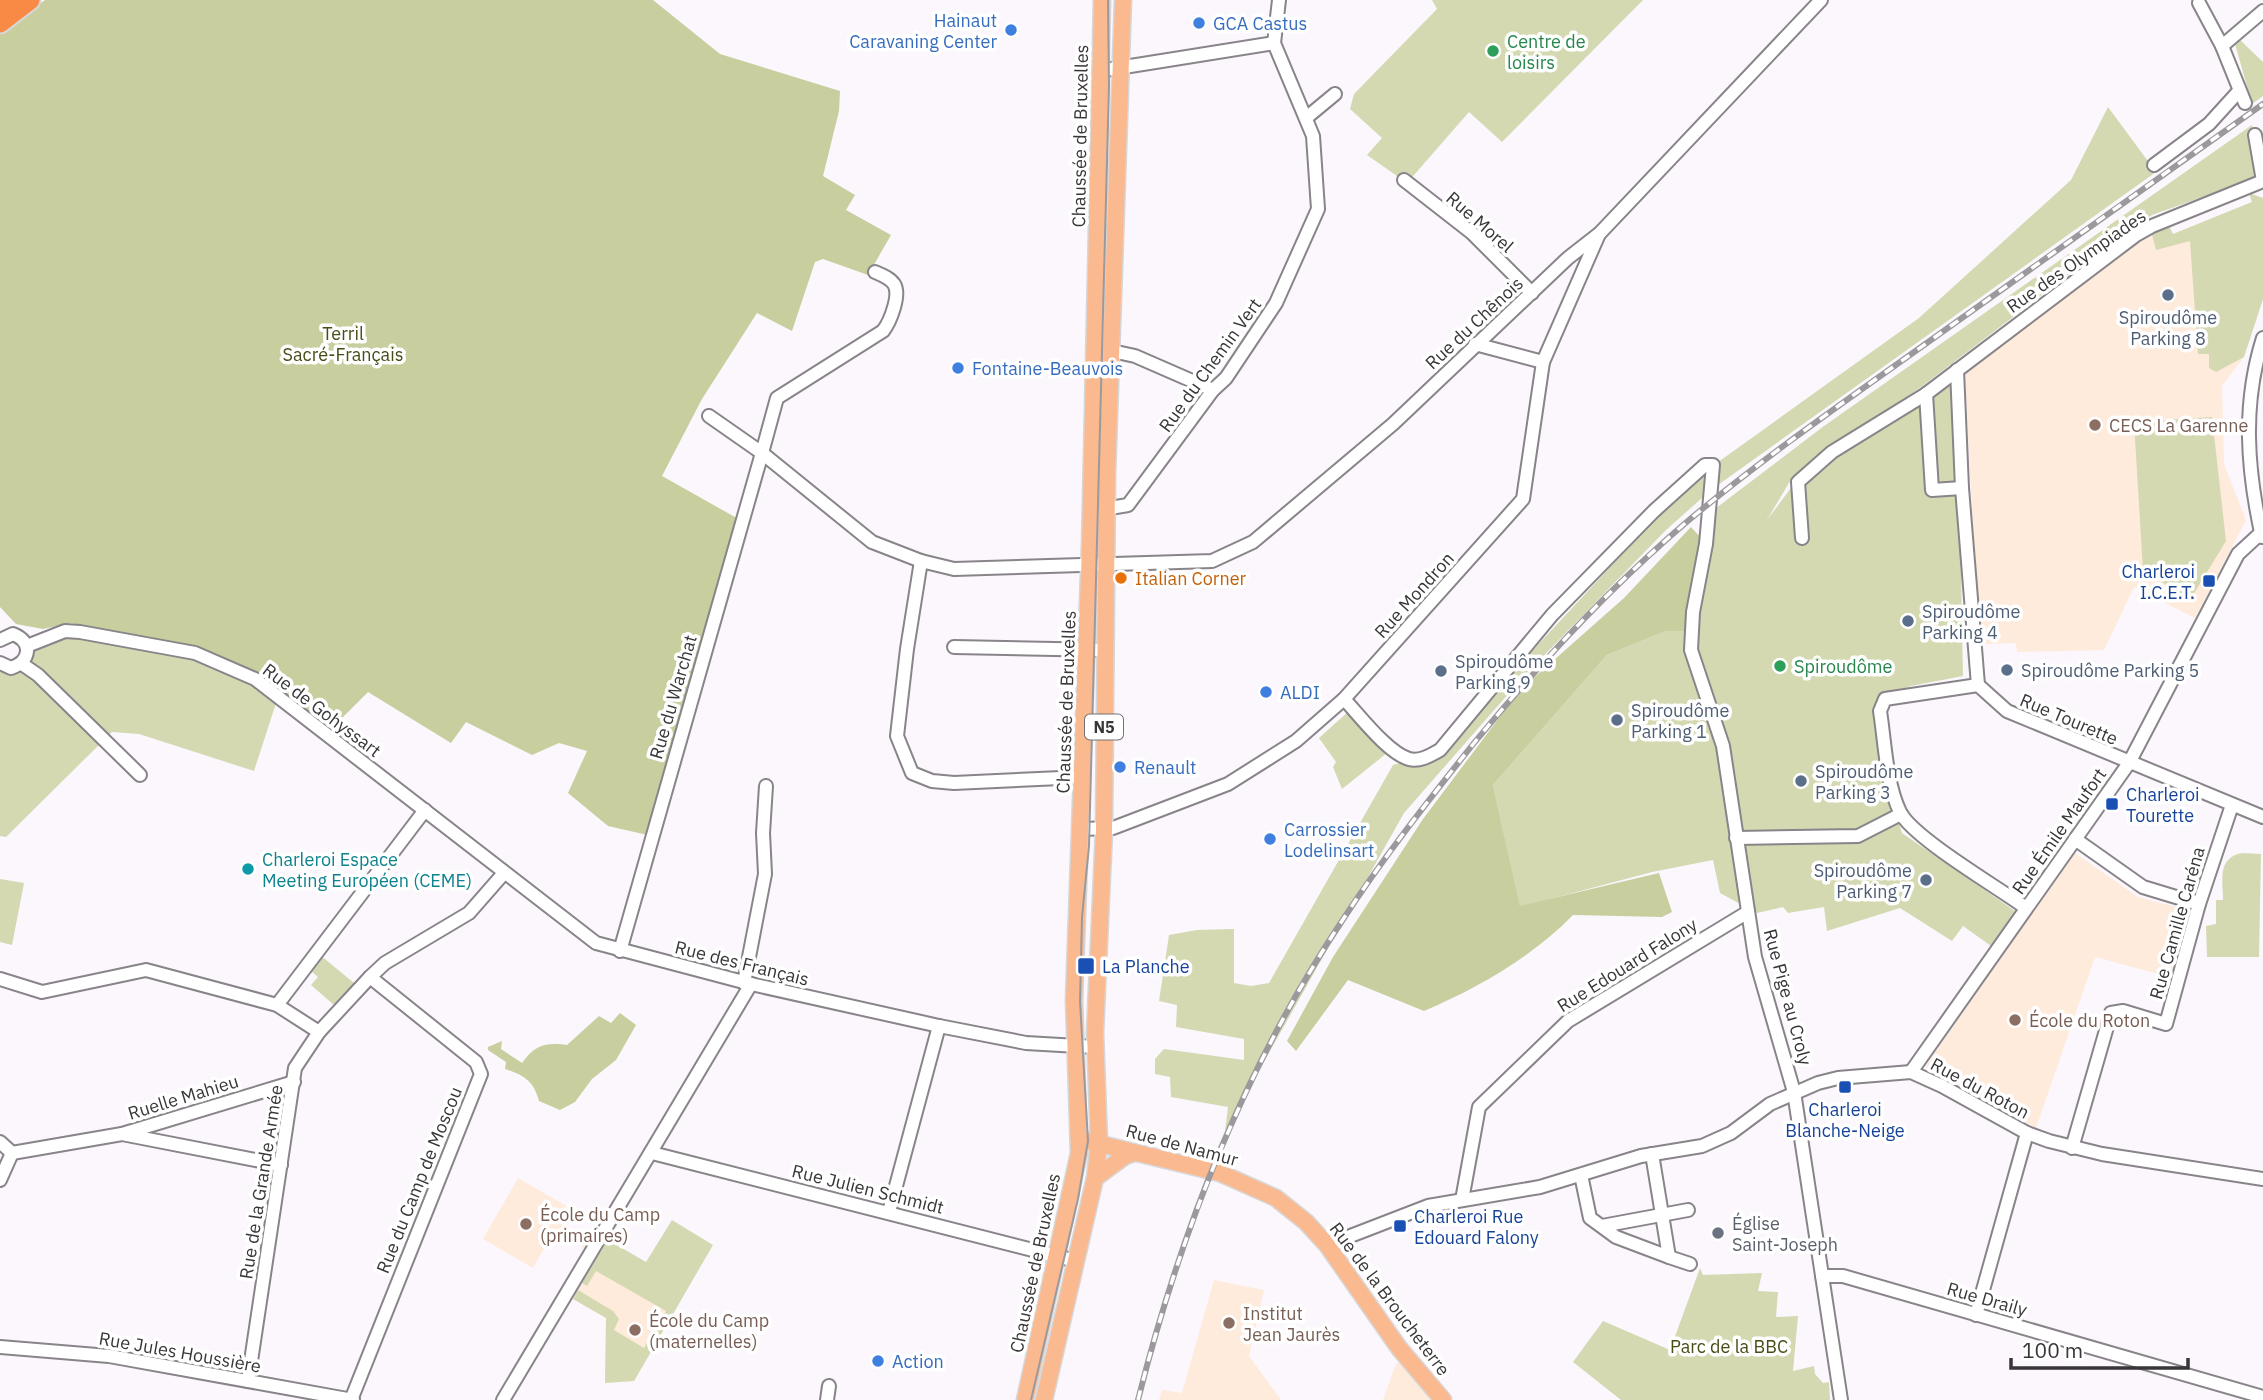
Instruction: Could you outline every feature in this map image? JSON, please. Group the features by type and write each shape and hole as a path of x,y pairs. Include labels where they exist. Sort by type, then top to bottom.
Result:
{"highway":[{"path":"0,6 7,0"},
{"path":"0,23 30,0"}],"main road":[{"name":"Chaussée de Bruxelles","path":"1025,1400 1079,1141 1073,1045 1087,650 1097,566 1099,510 1099,71 1102,0"},
{"name":"Chaussée de Bruxelles","path":"1099,510 1112,351 1123,0"},
{"name":"Chaussée de Bruxelles","path":"1044,1400 1095,1178 1098,1142 1095,1047 1104,830 1106,650 1097,566"},
{"name":"Rue de Namur","path":"1079,1141 1098,1142 1214,1171 1251,1184 1276,1198 1306,1222"},
{"path":"1095,1178 1125,1156 1134,1153"},
{"name":"Rue de la Broucheterre","path":"1306,1222 1326,1245 1399,1349 1443,1400"}],"street":[{"name":"Rue du Chemin Vert","path":"1099,510 1128,505 1213,390 1232,370 1276,303 1318,209 1317,154 1306,118 1274,43 1279,0"},
{"name":"Rue du Chênois","path":"1097,566 1212,561 1253,542 1393,424 1531,292 1600,233 1821,0"},
{"path":"2199,4 2222,46 2245,103"},
{"path":"2222,46 2263,11"},
{"path":"1099,71 1274,43"},
{"path":"2154,165 2209,124 2239,91"},
{"path":"1306,118 1335,94"},
{"path":"2255,135 2263,181"},
{"name":"Rue Morel","path":"1404,180 1472,233 1531,292"},
{"name":"Rue des Olympiades","path":"1802,537 1798,482 1832,452 1926,394 2136,235 2263,181"},
{"name":"Rue Mondron","path":"1081,829 1104,830 1228,784 1296,741 1344,699 1523,499 1544,362 1600,233"},
{"name":"Rue du Warchat","path":"620,951 777,398 883,331 889,324 897,289 892,281 875,272"},
{"path":"2262,535 2249,472 2247,409 2252,376 2263,338"},
{"path":"1475,344 1544,362"},
{"path":"1112,351 1135,356 1213,390"},
{"path":"1957,369 1962,488 1978,685 1898,696 1885,699 1881,704 1893,789 1901,814 1917,831 2026,908"},
{"path":"1926,394 1932,490 1962,488"},
{"path":"709,416 762,453 872,542 921,561 954,569 1097,566"},
{"name":"Rue Pige au Croly","path":"1344,699 1394,751 1411,760 1427,758 1440,750 1552,615 1654,511 1705,465 1713,466 1709,525 1693,612 1691,650 1723,746 1755,957 1794,1092 1841,1400"},
{"name":"Rue Émile Maufort","path":"1911,1072 2129,763 2238,554 2262,535"},
{"path":"921,561 897,737 912,773 932,781 954,783 1083,777"},
{"name":"Rue de Gohyssart","path":"27,646 65,631 195,653 255,679 425,810"},
{"path":"0,664 11,668 22,664 27,656 27,646 22,638 13,634 1,637"},
{"path":"954,648 1106,650"},
{"path":"22,664 38,676 140,775"},
{"name":"Rue Tourette","path":"1978,685 2007,711 2263,817"},
{"path":"503,1400 652,1153 747,984 765,874 766,786"},
{"name":"Rue Camille Caréna","path":"2072,1147 2111,1013 2123,1010 2166,1024 2199,904 2232,805"},
{"path":"277,1005 425,810"},
{"name":"Rue des Français","path":"425,810 596,943 747,984 939,1027 1026,1044 1095,1047"},
{"path":"1737,838 1857,836 1901,814"},
{"path":"2075,839 2143,887 2199,904"},
{"name":"Rue de la Grande Armée","path":"248,1381 295,1068 319,1032 385,963 469,913 504,873"},
{"name":"Rue Edouard Falony","path":"1462,1200 1479,1107 1568,1021 1748,912"},
{"path":"0,979 42,992 146,970 277,1005 319,1032"},
{"name":"Rue du Camp de Moscou","path":"352,1400 481,1074 476,1062 370,977"},
{"path":"889,1212 939,1027"},
{"name":"Rue du Roton","path":"1326,1245 1428,1206 1540,1187 1652,1154 1718,1140 1770,1104 1794,1092 1838,1078 1911,1072 1942,1086 2026,1133 2072,1147 2263,1179"},
{"name":"Ruelle Mahieu","path":"122,1134 293,1082"},
{"path":"1976,1315 2026,1133"},
{"path":"12,1153 122,1134 281,1165"},
{"path":"0,1142 12,1153"},
{"path":"0,1180 12,1153"},
{"name":"Rue Julien Schmidt","path":"652,1153 1076,1261"},
{"path":"1652,1154 1669,1258"},
{"path":"1581,1175 1590,1218 1616,1237 1689,1264"},
{"path":"1602,1226 1688,1210"},
{"name":"Rue Draily","path":"1822,1276 1843,1276 2263,1396"},
{"name":"Rue Jules Houssière","path":"0,1347 109,1356 352,1400"},
{"path":"827,1400 829,1386"}],"shaded area":[{"name":"CECS La Garenne","path":"2249,193 2263,198 2263,299 2244,357 2222,386 2224,464 2246,520 2195,618 2134,587 2104,650 2017,652 2016,643 1985,644 1978,625 1965,374 2107,261 2169,226 2173,234 2252,202"},
{"name":"École du Roton","path":"2075,853 2138,897 2188,910 2170,977 2095,957 2036,1128 1926,1068"},
{"name":"École du Camp (primaires)","path":"518,1178 568,1207 559,1223 589,1240 584,1248 554,1231 533,1268 483,1239"},
{"name":"École du Camp (maternelles)","path":"600,1252 681,1300 634,1381 605,1383 606,1318 573,1299"},
{"name":"Institut Jean Jaurès","path":"1214,1280 1264,1290 1249,1356 1281,1400 1159,1400 1162,1390 1182,1393"},
{"path":"1407,1358 1440,1400 1383,1400 1396,1364"}],"green space":[{"name":"Terril Sacré-Français","path":"45,0 653,0 720,54 840,91 839,111 823,176 855,195 846,210 891,235 868,275 823,259 815,262 792,331 757,313 702,399 662,476 742,521 652,836 608,826 568,793 587,751 559,743 532,755 466,722 451,743 368,692 330,730 260,683 203,656 71,623 43,629 16,624 0,607 0,34"},
{"name":"Centre de loisirs","path":"1432,0 1643,0 1502,142 1469,112 1407,183 1367,155 1382,138 1350,109 1354,94 1437,9"},
{"path":"2240,40 2263,62 2263,96 2252,104 2235,44"},
{"path":"2108,107 2156,172 1711,490 1666,530 1524,676 1404,813 1225,1131 1228,1107 1171,1097 1170,1077 1155,1074 1155,1059 1164,1049 1244,1060 1244,1039 1176,1027 1177,1005 1159,1001 1169,935 1197,930 1234,929 1234,983 1251,986 1269,983 1393,765 1440,750 1705,465 1714,465 1919,318 2071,180"},
{"name":"Spiroudôme","path":"2252,125 2262,176 2152,215 2093,256 1921,387 1793,476 1767,520 1797,480 1957,370 1963,676 1911,686 1878,699 1890,794 1902,833 2015,911 1991,946 1963,926 1952,941 1900,908 1827,931 1824,907 1788,913 1783,907 1757,913 1720,893 1713,860 1652,872 1520,907 1493,785 1607,655 1666,631 1688,631 1703,518 1824,426"},
{"path":"2249,193 2263,198 2263,299 2244,357 2216,372 2209,368 2209,354 2198,354 2190,241 2156,250 2152,234 2169,226 2173,234 2252,202"},
{"path":"2212,417 2226,541 2190,600 2143,570 2134,422"},
{"path":"1691,527 1702,539 1688,631 1666,631 1607,655 1493,785 1520,906 1659,873 1672,912 1662,917 1573,915 1522,958 1464,992 1424,1011 1348,980 1296,1051 1287,1041 1333,957 1423,819 1520,690 1624,598"},
{"path":"46,633 162,640 278,697 254,771 139,734 112,732 6,837 0,836 0,672 15,669 34,638"},
{"path":"1349,711 1387,753 1342,789 1333,767 1336,762 1319,738"},
{"path":"2242,853 2261,854 2259,957 2207,957 2206,926 2216,924 2216,900 2223,900 2223,870 2228,860"},
{"path":"0,879 24,883 12,945 0,942"},
{"path":"320,955 354,983 334,1005 311,985 318,977 311,971"},
{"path":"620,1013 636,1025 616,1060 592,1079 575,1102 560,1110 539,1101 534,1088 527,1080 505,1069 506,1062 488,1050 488,1047 502,1041 501,1049 522,1063 531,1052 541,1046 567,1045 599,1016 611,1023"},
{"path":"672,1220 713,1245 634,1381 605,1383 606,1318 573,1299 578,1290 613,1311 619,1319 614,1330 644,1348 666,1311 596,1271 587,1286 582,1283 608,1240 646,1262"},
{"name":"Parc de la BBC","path":"1700,1268 1703,1275 1762,1273 1758,1291 1778,1292 1776,1317 1798,1316 1793,1371 1814,1366 1815,1374 1823,1383 1829,1382 1830,1400 1621,1400 1573,1362 1603,1321 1670,1350"}],"tram line":[{"path":"1031,1400 1078,1199 1088,1141 1080,1001 1082,917 1089,846 1109,85 1108,0"}],"railway":[{"path":"1138,1400 1174,1275 1196,1213 1246,1092 1276,1033 1307,976 1373,875 1474,743 1524,684 1631,572 1689,520 1780,448 2263,104"}],"place":[{"name":"GCA Castus","path":"1199,23"},
{"name":"Hainaut Caravaning Center","path":"1011,30"},
{"name":"Centre de loisirs","path":"1493,51"},
{"name":"Spiroudôme Parking 8","path":"2168,295"},
{"name":"Fontaine-Beauvois","path":"958,368"},
{"name":"CECS La Garenne","path":"2095,425"},
{"name":"Italian Corner","path":"1121,578"},
{"name":"Charleroi I.C.E.T.","path":"2209,581"},
{"name":"Spiroudôme Parking 4","path":"1908,621"},
{"name":"Spiroudôme","path":"1780,666"},
{"name":"Spiroudôme Parking 5","path":"2007,670"},
{"name":"Spiroudôme Parking 9","path":"1441,671"},
{"name":"ALDI","path":"1266,692"},
{"name":"Spiroudôme Parking 1","path":"1617,720"},
{"name":"Renault","path":"1120,767"},
{"name":"Spiroudôme Parking 3","path":"1801,781"},
{"name":"Charleroi Tourette","path":"2112,804"},
{"name":"Carrossier Lodelinsart","path":"1270,839"},
{"name":"Charleroi Espace Meeting Européen (CEME)","path":"248,869"},
{"name":"Spiroudôme Parking 7","path":"1926,880"},
{"name":"La Planche","path":"1086,966"},
{"name":"École du Roton","path":"2015,1020"},
{"name":"Charleroi Blanche-Neige","path":"1845,1087"},
{"name":"École du Camp (primaires)","path":"526,1224"},
{"name":"Charleroi Rue Edouard Falony","path":"1400,1226"},
{"name":"Église Saint-Joseph","path":"1718,1233"},
{"name":"Institut Jean Jaurès","path":"1229,1323"},
{"name":"École du Camp (maternelles)","path":"635,1330"},
{"name":"Action","path":"878,1361"}]}
